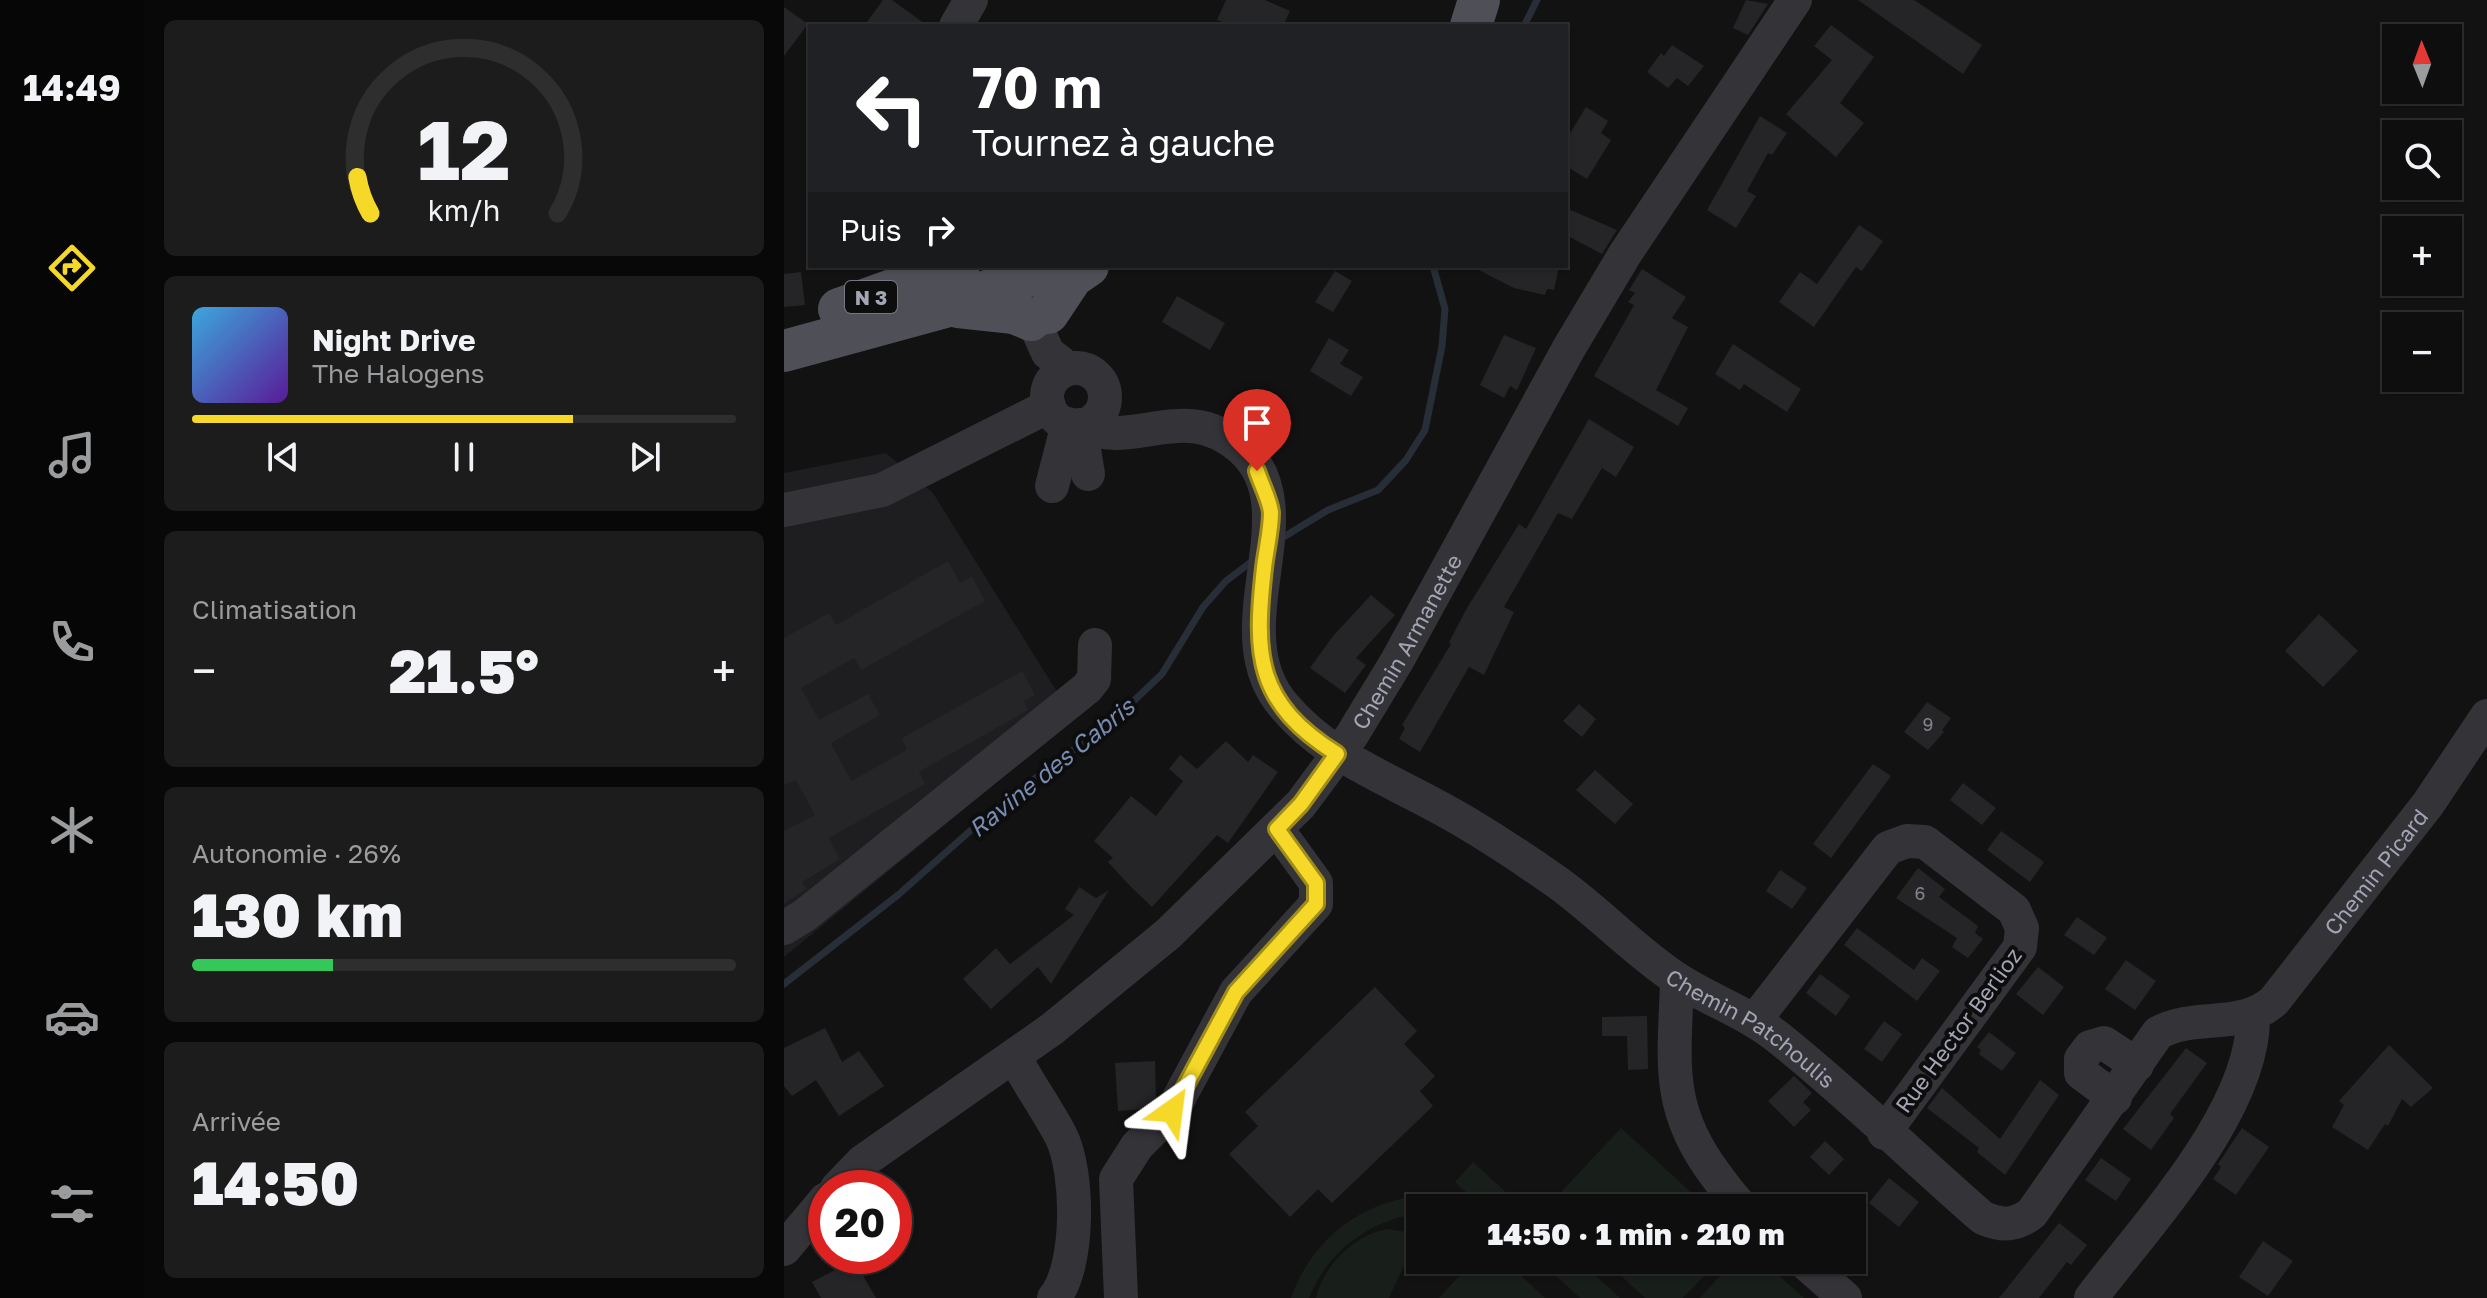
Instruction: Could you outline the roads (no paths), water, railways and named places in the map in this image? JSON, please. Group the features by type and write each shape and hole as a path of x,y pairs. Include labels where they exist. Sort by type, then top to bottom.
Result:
{"main road":[{"path":"1472,24 1479,0"},
{"name":"N 3","path":"784,328 953,268"},
{"path":"945,307 1040,317 1072,277 1085,268"},
{"name":"N 3","path":"784,351 945,307 1030,270"}],"street":[{"path":"957,24 971,0"},
{"name":"Chemin Armanette","path":"854,1170 1014,1056 1168,934 1301,804 1397,661 1569,348 1625,254 1795,0"},
{"path":"784,510 882,490 1066,419 1100,413 1104,399 1102,386 1090,372 1061,367 1048,353 1030,270"},
{"path":"1061,367 1047,391 1066,419 1088,474"},
{"path":"1104,399 1129,418 1155,427"},
{"path":"1066,419 1094,432 1133,432 1155,427"},
{"path":"1052,486 1066,419"},
{"name":"Chemin Patchoulis","path":"1155,427 1198,427 1224,434 1247,453 1257,471 1271,511 1257,626 1259,659 1279,701 1297,722 1337,754 1442,809 1497,842 1556,882 1677,979 1755,1020 1983,1218 2010,1224 2022,1222 2032,1213 2115,1098"},
{"path":"784,928 818,905 1087,688 1094,679 1095,645"},
{"name":"Chemin Picard","path":"2253,1016 2274,1001 2428,804 2487,716"},
{"path":"1121,1298 1116,1179 1137,1146 1172,1111 1236,992 1316,904 1316,883 1277,829"},
{"name":"Rue Hector Berlioz","path":"1755,1020 1888,848 1925,842 2014,910 2022,928 2020,947 1884,1133"},
{"path":"1677,979 1675,1073 1680,1114 1701,1155 1732,1194"},
{"path":"2091,1298 2206,1145 2229,1107 2252,1049 2253,1016 2172,1025 2158,1033 2137,1065 2115,1098 2081,1073 2081,1059 2090,1047 2104,1043 2137,1065"},
{"path":"1014,1056 1062,1138 1070,1163 1072,1257 1062,1289 1054,1298"},
{"path":"784,1249 808,1220"},
{"path":"1818,1274 1845,1298"}],"waterway":[{"name":"Ravine des Cabris","path":"1525,24 1537,0"},
{"name":"Ravine des Cabris","path":"1277,541 1328,510 1378,490 1406,460 1425,430 1442,346 1445,309 1434,268"},
{"name":"Ravine des Cabris","path":"784,984 898,895 988,815 1065,755 1099,734 1162,674 1203,607 1226,581 1255,559"}]}
